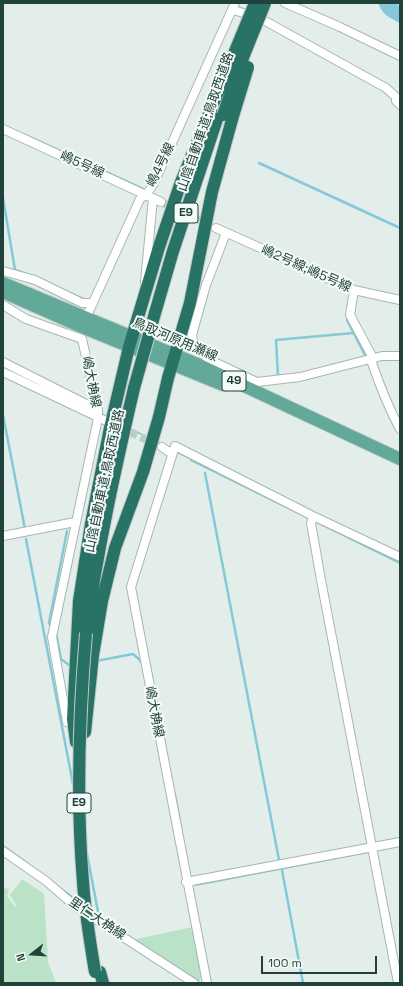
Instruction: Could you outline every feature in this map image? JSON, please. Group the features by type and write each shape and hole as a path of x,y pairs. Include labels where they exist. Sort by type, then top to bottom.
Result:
{"highway":[{"path":"87,633 102,601 115,548 143,472 160,416 173,359 190,303 206,218 222,113 255,3"},
{"name":"山陰自動車道;鳥取西道路","path":"99,978 83,884 80,844 80,725 92,586 136,389 173,251 260,3"},
{"name":"山陰自動車道;鳥取西道路","path":"222,113 264,3"},
{"path":"87,633 84,569 110,428 131,342 159,247 181,182 222,113 251,56 270,3"},
{"name":"山陰自動車道;鳥取西道路","path":"87,633 84,770 85,843 99,978"}],"main road":[{"name":"鳥取河原用瀬線","path":"3,283 84,328"},
{"name":"鳥取河原用瀬線","path":"3,292 84,328 131,342 251,389 308,421 334,429 400,459"}],"street":[{"path":"285,3 340,27 400,56"},
{"path":"234,6 247,14"},
{"name":"嶋4号線","path":"84,328 93,303 140,199 150,196 153,185 234,6"},
{"path":"267,22 386,88 396,97 396,101 400,104"},
{"name":"嶋5号線","path":"3,129 161,202"},
{"path":"142,308 150,196"},
{"name":"嶋2号線;嶋5号線","path":"216,228 354,290 400,300"},
{"path":"226,233 206,286 192,335 193,341 208,359 251,389 382,356 400,356"},
{"path":"3,271 34,280 82,303 93,303"},
{"path":"354,290 350,315 373,358 372,363 382,391 400,429"},
{"name":"嶋大桷線","path":"3,305 26,319 84,328 100,416 75,522 52,637 67,722"},
{"path":"3,362 100,416"},
{"path":"3,372 100,416"},
{"path":"162,448 174,450 400,557"},
{"name":"嶋大桷線","path":"174,450 131,587 186,882 207,983"},
{"path":"313,516 311,523 321,580 398,983"},
{"path":"3,536 75,522"},
{"path":"186,882 400,842"},
{"name":"里仁大桷線","path":"3,851 46,881 75,906 194,983"}],"green space":[{"path":"22,879 44,894 48,962 56,983 3,983 3,888 9,889 7,896 15,907 16,905 10,895"},
{"path":"193,927 202,975 199,983 132,940"}],"water":[{"path":"378,3 395,3 400,6 400,23 386,15"},
{"path":"3,363 194,460 193,461 3,368"},
{"path":"368,853 196,886 195,884"}],"waterway":[{"path":"25,135 143,189"},
{"path":"259,163 400,228"},
{"path":"3,198 15,270 21,272"},
{"path":"70,293 85,300"},
{"path":"348,315 347,320 366,357"},
{"path":"275,376 278,376 276,340 353,333"},
{"path":"3,415 25,529"},
{"path":"191,460 400,563"},
{"path":"205,473 279,860"},
{"path":"52,628 49,623 67,531"},
{"path":"26,539 73,784"},
{"path":"56,633 61,659 69,665 72,665"},
{"path":"96,661 133,654 141,662"},
{"path":"174,791 180,821"},
{"path":"3,846 28,864"},
{"path":"87,854 99,917"},
{"path":"282,870 303,983"},
{"path":"64,891 81,904"},
{"path":"90,910 99,917"}],"tunnel":[{"path":"161,202 216,228"},
{"path":"108,422 162,447"}]}
